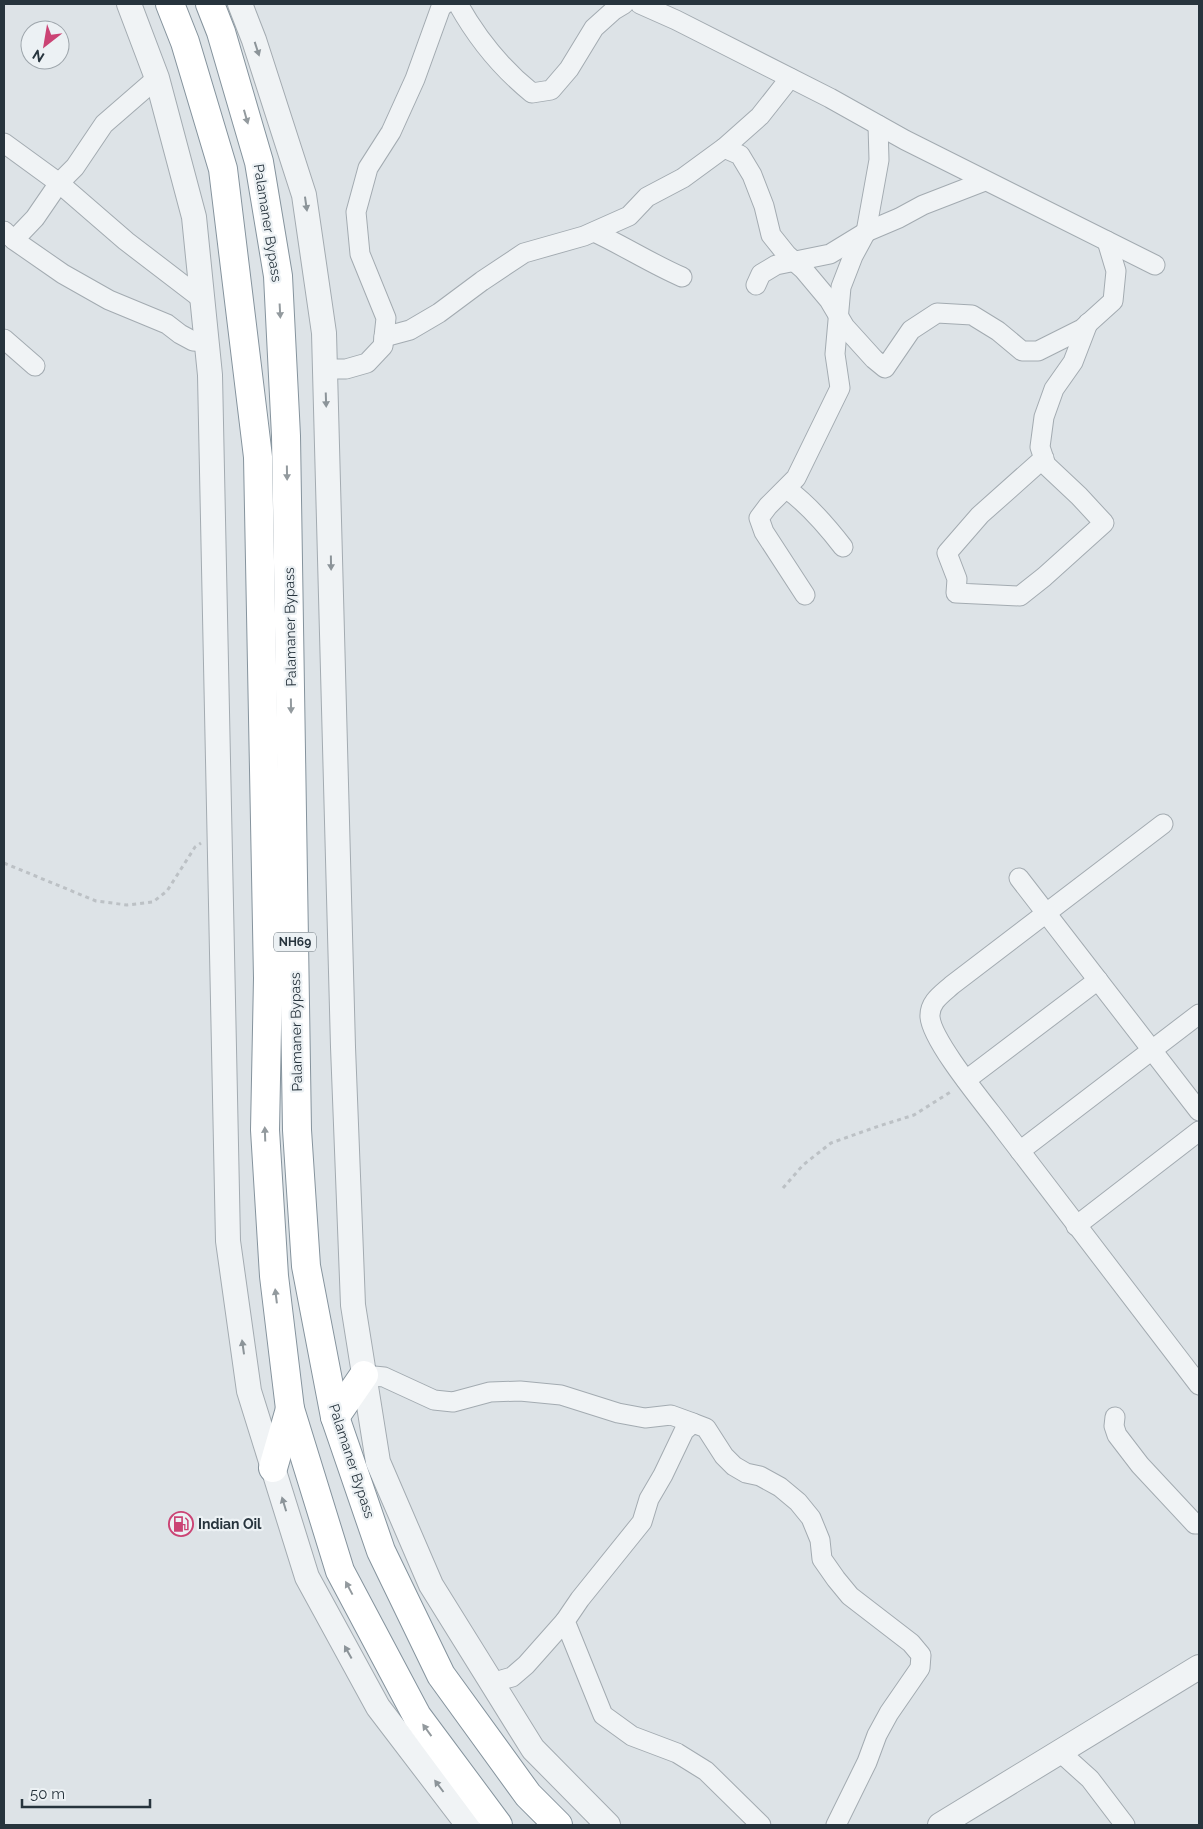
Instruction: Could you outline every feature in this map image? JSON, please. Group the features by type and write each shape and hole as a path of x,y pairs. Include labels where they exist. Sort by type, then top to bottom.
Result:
{"highway":[{"name":"Palamaner Bypass","path":"170,4 185,42 223,169 258,458 268,978 265,1130 274,1276 290,1410 340,1570 418,1716 498,1825"},
{"name":"Palamaner Bypass","path":"210,4 221,32 259,162 278,276 287,446 297,1130 306,1266 335,1417 381,1552 441,1675 528,1795 558,1825"},
{"path":"335,1417 364,1375"},
{"path":"273,1468 290,1410"}],"street":[{"path":"129,4 157,78 194,217 211,385 228,1240 249,1391 307,1578 378,1707 468,1825"},
{"path":"240,4 254,40 304,196 324,333 347,1166 353,1305 378,1462 431,1585 533,1750 608,1825"},
{"path":"325,369 346,369 366,363 383,346 386,318 360,254 356,212 368,168 391,132 415,79 441,7 445,4"},
{"path":"458,4 483,44 513,78 532,93 551,90 569,69 594,28 618,5"},
{"path":"640,4 676,20 985,181 1154,265"},
{"path":"157,78 104,124 75,167 59,183 35,218 9,236 63,274 109,300 167,324 180,334 193,340 207,342"},
{"path":"384,337 410,330 439,314 482,280 524,253 584,236 630,216 647,197 683,178 724,148 760,116 790,78"},
{"path":"805,595 764,532 759,518 768,506 786,489 800,470 840,388 835,354 841,287 853,256 866,232 879,160 878,125"},
{"path":"4,143 59,183 126,241 203,300"},
{"path":"724,148 740,156 752,175 764,206 771,235 829,300 845,327 874,359 885,368 911,330 937,313 972,315 998,331 1022,351 1038,351 1082,329 1113,301 1116,271 1107,241"},
{"path":"756,285 761,274 776,265 830,254 866,232 923,205 985,181"},
{"path":"594,232 636,252 655,265 682,277"},
{"path":"1044,458 980,515 948,553 958,579 956,593 1020,596 1104,523 1046,465 1044,458 1040,446 1044,417 1054,389 1073,362 1088,323"},
{"path":"4,339 35,366"},
{"path":"786,489 816,514 843,547"},
{"path":"1163,824 933,1001 930,1016 933,1030 966,1080 1199,1385"},
{"path":"1019,878 1199,1111"},
{"path":"966,1080 1098,980"},
{"path":"1020,1151 1199,1014"},
{"path":"1076,1226 1199,1131"},
{"path":"364,1375 384,1377 434,1400 453,1402 490,1392 520,1391 561,1395 618,1413 645,1418 671,1415 706,1428 724,1456 734,1466 746,1473 760,1476 780,1487 798,1502 811,1518 820,1540 822,1559 836,1579 850,1596 911,1643 921,1655 920,1668 889,1713 877,1735 867,1762 836,1825"},
{"path":"1116,1417 1114,1426 1117,1435 1140,1465 1195,1524 1199,1524"},
{"path":"491,1683 512,1677 526,1666 565,1621 580,1599 622,1548 642,1522 649,1499 663,1476 684,1431 692,1423"},
{"path":"565,1621 602,1715 632,1736 677,1753 706,1771 761,1825"},
{"path":"940,1825 1199,1667"},
{"path":"1060,1752 1090,1779 1125,1825"}],"path":[{"path":"4,863 96,901 127,905 153,902 167,891 195,847 209,838 220,838"},
{"path":"783,1188 803,1165 831,1143 914,1115 966,1080"}],"place":[{"name":"Indian Oil","path":"181,1524"}]}
